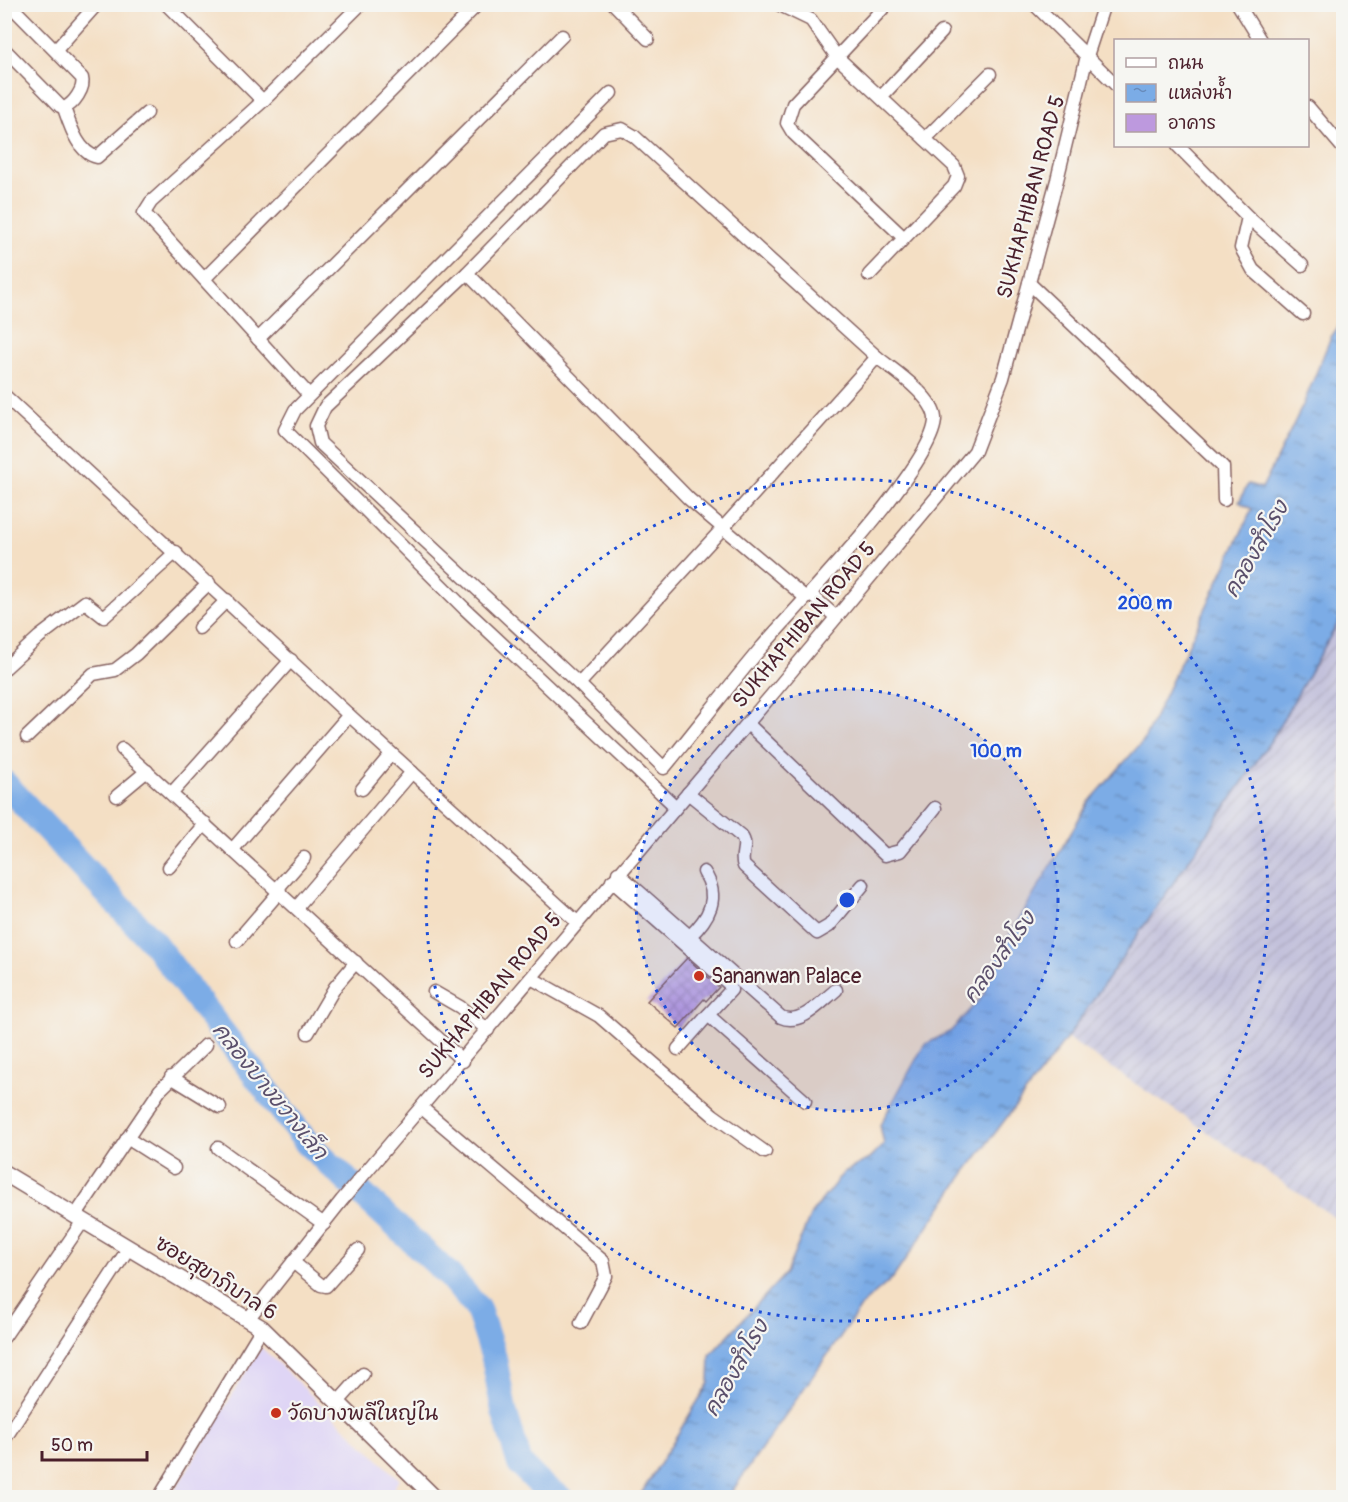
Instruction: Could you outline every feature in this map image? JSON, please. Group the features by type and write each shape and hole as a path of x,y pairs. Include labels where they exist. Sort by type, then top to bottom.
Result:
{"street":[{"path":"9,4 56,50 84,82 69,106 64,108"},
{"path":"56,50 96,4"},
{"path":"166,4 263,101"},
{"path":"309,395 144,213 151,202 263,101 361,4"},
{"path":"614,4 648,39"},
{"path":"778,4 811,20 837,57 954,166 958,176 954,186 868,275"},
{"path":"887,4 793,104 787,123 793,133 903,237"},
{"path":"1034,4 1114,83"},
{"name":"SUKHAPHIBAN ROAD 5","path":"248,1319 342,1200 463,1061 577,922 748,723 975,451 1003,378 1087,56 1104,4"},
{"path":"1238,4 1259,39"},
{"path":"204,279 474,8"},
{"path":"881,97 942,32"},
{"path":"258,339 562,36"},
{"path":"5,52 64,108 75,137 89,154 97,157 147,112"},
{"path":"925,139 990,74"},
{"path":"611,93 309,395 286,424 287,434 464,608 676,807"},
{"path":"1309,108 1344,149"},
{"path":"622,129 634,136 877,357 915,386 935,416 933,437 904,481 808,596 762,647 664,768 579,684 320,443 316,426 325,407 467,273 604,133 622,129"},
{"path":"1179,147 1248,217 1302,265"},
{"path":"1248,217 1241,248 1252,270 1303,314"},
{"path":"467,273 689,499 836,617"},
{"path":"1029,282 1223,467 1224,500"},
{"path":"579,684 877,357"},
{"path":"4,395 176,552 349,715 577,922"},
{"path":"4,669 39,637 85,602 104,617 176,552"},
{"path":"27,737 93,674 115,670 136,654 209,583"},
{"path":"199,628 227,600"},
{"path":"172,793 291,660"},
{"path":"233,849 349,715"},
{"path":"748,723 885,855 900,851 935,808"},
{"path":"122,749 463,1061"},
{"path":"362,789 392,754"},
{"path":"117,796 147,771"},
{"path":"297,907 412,772"},
{"path":"688,793 741,836 745,846 742,861 744,866 817,933 829,926 863,885"},
{"path":"169,867 205,823"},
{"path":"237,941 304,858"},
{"path":"689,937 702,925 712,907 714,896 711,882 705,872"},
{"path":"615,877 689,937 766,1005 787,1019 794,1019 812,1010 836,990"},
{"path":"615,877 729,984 731,990 678,1048"},
{"path":"308,1033 335,987 356,962"},
{"path":"531,978 598,1016 713,1115 765,1152"},
{"path":"434,992 460,1007 488,1030"},
{"path":"708,1015 805,1101"},
{"path":"4,1337 127,1138 171,1077 206,1045"},
{"path":"171,1077 220,1107"},
{"path":"422,1108 603,1261 606,1276 581,1323"},
{"path":"127,1138 174,1168"},
{"path":"218,1148 324,1224"},
{"name":"ซอยสุขาภิบาล 6","path":"4,1173 262,1328 435,1497"},
{"path":"4,1440 128,1249"},
{"path":"293,1262 321,1285 326,1286 358,1250"},
{"path":"159,1497 262,1328"},
{"path":"338,1402 363,1374"}],"shaded area":[{"path":"1343,614 1343,1223 1067,1038 1272,739"},
{"name":"วัดบางพลีใหญ่ใน","path":"261,1347 399,1479 389,1497 171,1497"}],"water":[{"name":"คลองสำโรง","path":"1343,320 1343,614 1272,739 1067,1038 964,1174 893,1278 863,1304 728,1497 639,1497 709,1383 710,1355 786,1273 811,1214 844,1172 869,1159 884,1144 880,1125 924,1045 951,1031 984,994 996,958 1089,802 1144,740 1252,509 1239,502 1248,484 1262,488 1303,405 1331,337"}],"building":[{"path":"687,958 719,987 706,1001 704,999 678,1028 647,1001"}],"waterway":[{"name":"คลองบางขวางเล็ก","path":"4,783 153,942 308,1144 448,1274 478,1309 494,1358 504,1411 520,1464 541,1485 560,1498"}],"place":[{"name":"Sananwan Palace","path":"699,976"},
{"name":"วัดบางพลีใหญ่ใน","path":"276,1413"}]}
